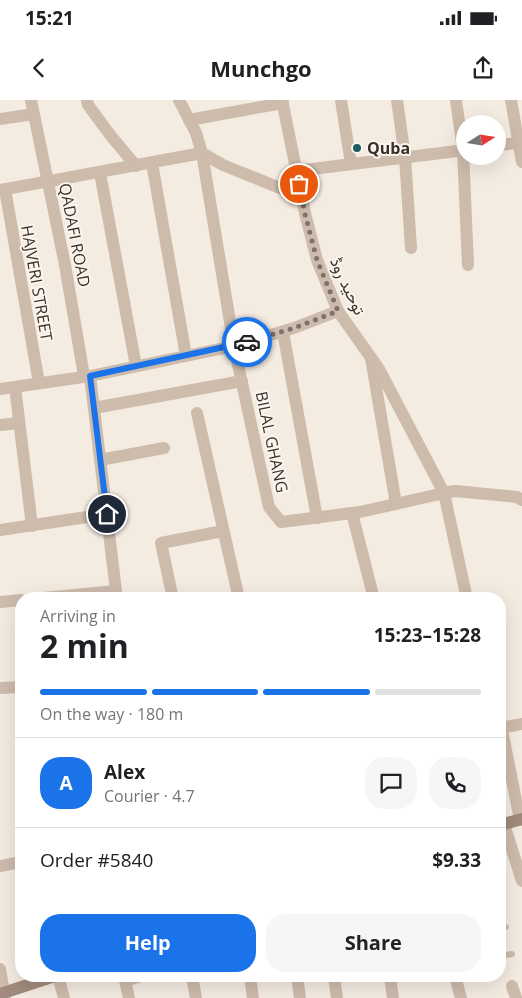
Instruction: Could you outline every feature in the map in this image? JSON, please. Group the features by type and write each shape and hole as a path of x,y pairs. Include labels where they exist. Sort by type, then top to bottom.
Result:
{"main road":[{"path":"506,824 521,820"},
{"path":"3,995 39,982"}],"street":[{"name":"QADAFI ROAD","path":"32,100 94,408 117,592"},
{"path":"87,100 88,105 111,136 136,166"},
{"name":"BILAL GHANG","path":"179,100 196,133 202,153 234,346 269,507 281,522 352,513 455,491 517,497 522,500"},
{"path":"341,100 351,164"},
{"path":"397,100 406,157 411,248"},
{"path":"456,100 458,115"},
{"path":"511,100 522,162"},
{"path":"189,120 282,101"},
{"name":"توحید روڈ","path":"282,101 317,260 338,311 371,358 444,493 465,592"},
{"path":"0,119 34,114"},
{"path":"506,145 519,143"},
{"path":"296,171 456,151"},
{"path":"2,190 202,153 223,164 302,197"},
{"path":"152,163 186,356"},
{"path":"465,165 468,265"},
{"path":"100,173 136,366"},
{"name":"HAJVERI STREET","path":"2,190 39,383"},
{"path":"0,389 87,376 234,346 283,332 338,311"},
{"path":"283,332 317,518"},
{"path":"371,358 396,504"},
{"path":"94,408 242,381"},
{"path":"15,387 32,526"},
{"path":"197,413 237,592"},
{"path":"0,425 19,423"},
{"path":"100,460 164,448"},
{"path":"352,513 368,592"},
{"path":"0,530 107,514"},
{"path":"172,592 161,543 223,531"},
{"path":"0,602 15,601"},
{"path":"0,688 15,687"},
{"path":"506,725 522,724"},
{"path":"506,749 521,820"},
{"path":"506,836 522,881"},
{"path":"0,866 15,863"},
{"path":"0,969 3,995"},
{"path":"58,982 64,998"},
{"path":"126,982 130,998"},
{"path":"193,982 196,998"},
{"path":"251,982 253,998"},
{"path":"298,982 300,998"},
{"path":"335,982 337,998"},
{"path":"391,982 393,998"},
{"path":"457,982 461,998"}],"lane":[{"path":"506,955 512,954"}],"way so far":[{"path":"247,342 294,328 338,311 317,260 299,184"}],"place":[{"name":"Quba","path":"357,148"}],"route":[{"path":"107,514 90,376 247,342"}]}
